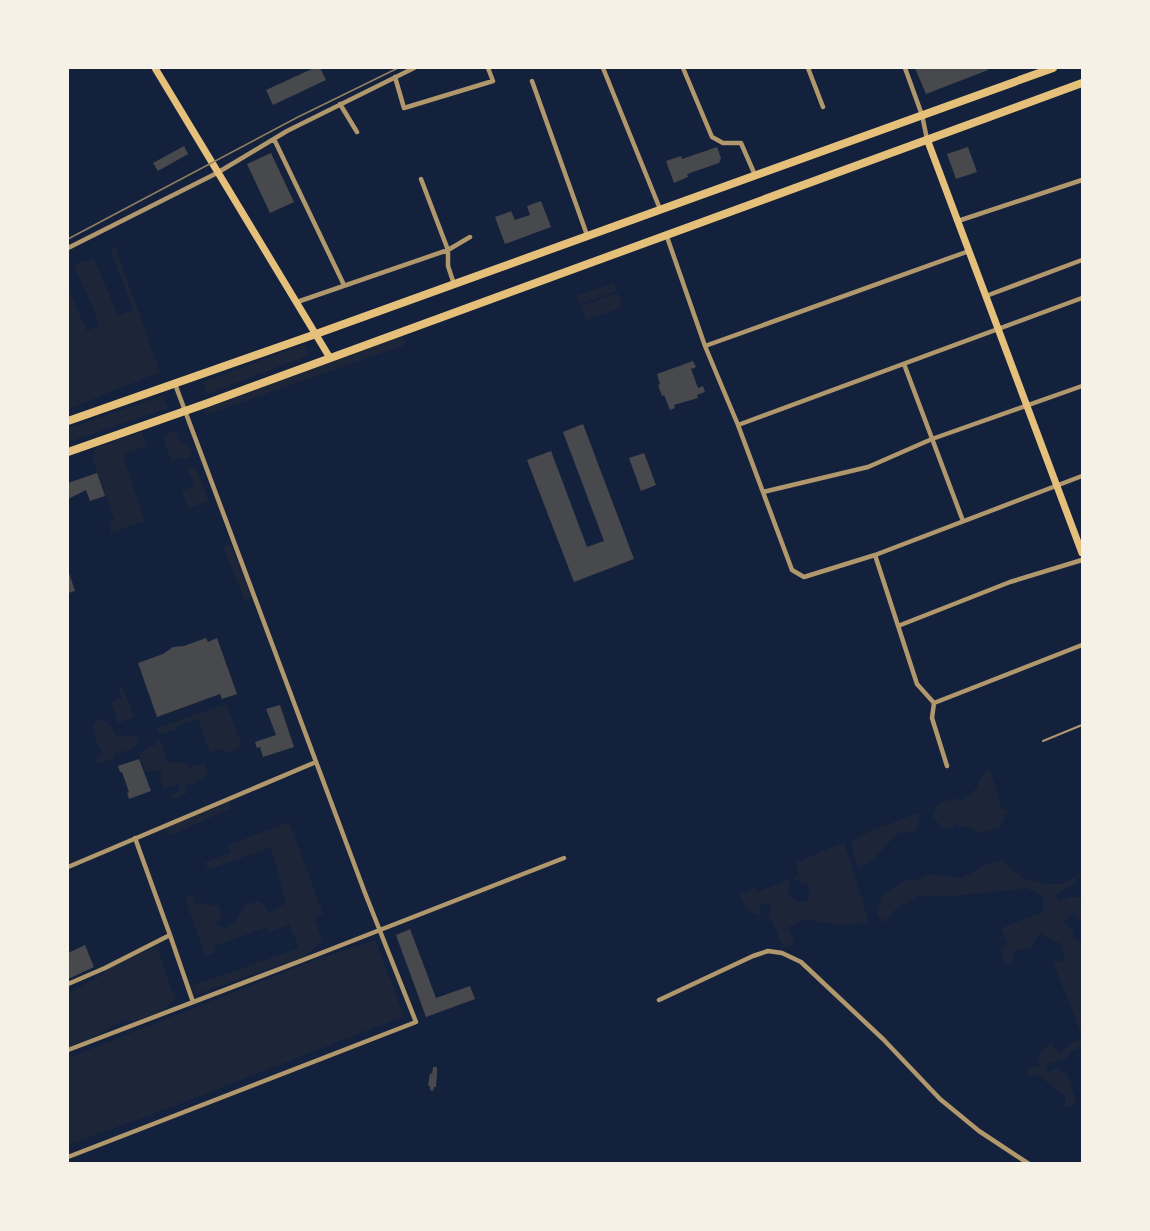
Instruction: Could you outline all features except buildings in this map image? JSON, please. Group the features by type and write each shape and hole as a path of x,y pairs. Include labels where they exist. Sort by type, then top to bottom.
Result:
{"highway":[{"path":"68,421 1053,68"},
{"path":"68,452 1083,83"}],"main road":[{"path":"155,68 330,358"},
{"path":"927,139 1083,553"}],"street":[{"path":"68,248 217,172 340,104 414,68"},
{"path":"395,77 404,108 493,81 488,68"},
{"path":"603,68 660,210"},
{"path":"682,68 712,137 723,143 741,143 755,175"},
{"path":"808,68 823,107"},
{"path":"905,68 922,115 927,139"},
{"path":"532,81 587,235"},
{"path":"340,104 357,132"},
{"path":"274,139 344,285"},
{"path":"421,179 448,249 448,266 454,284"},
{"path":"958,221 1083,180"},
{"path":"666,234 705,346 738,425 792,570 804,577 875,555 1083,476"},
{"path":"297,302 448,249 470,237"},
{"path":"705,346 969,251"},
{"path":"986,296 1083,260"},
{"path":"738,425 1083,298"},
{"path":"904,364 963,521"},
{"path":"68,1157 416,1022 316,762 175,383"},
{"path":"763,492 868,467 932,440 1083,386"},
{"path":"875,555 917,684 934,703 932,718 947,766"},
{"path":"898,626 1010,582 1083,560"},
{"path":"934,703 1083,645"},
{"path":"68,867 316,762"},
{"path":"135,838 193,1002"},
{"path":"68,1050 316,956 564,858"},
{"path":"68,984 170,935"},
{"path":"659,1000 753,956 768,951 782,953 801,962 883,1039 940,1099 979,1131 1029,1164"}],"lane":[{"path":"1043,741 1083,725"}],"shaded area":[{"path":"115,246 160,372 68,409 68,288 87,331 100,325 74,265 94,258 118,316 133,310 110,248"},
{"path":"614,283 617,291 580,304 576,296"},
{"path":"618,293 623,307 586,320 581,306"},
{"path":"403,336 405,345 206,415 204,409"},
{"path":"305,344 309,355 207,394 203,382"},
{"path":"162,396 168,408 68,442 68,428"},
{"path":"176,430 180,442 188,445 192,456 184,459 183,456 171,461 162,436"},
{"path":"142,432 147,446 123,455 145,521 111,533 109,522 114,520 93,460 95,448"},
{"path":"195,465 209,501 188,509 182,491 194,486 187,468"},
{"path":"230,544 252,599 245,601 223,547"},
{"path":"122,685 134,717 119,723 111,702 121,698 119,689"},
{"path":"226,704 242,746 228,753 220,749 210,753 198,719 160,735 157,728"},
{"path":"102,718 112,728 116,737 137,735 139,741 134,748 114,755 114,759 97,764 96,758 103,755 93,724"},
{"path":"160,739 168,763 187,762 189,768 205,762 207,775 195,783 185,785 187,793 173,800 171,794 180,791 178,784 163,789 160,780 163,771 145,772 139,755"},
{"path":"990,770 1002,809 1008,810 1000,828 979,833 955,824 951,830 940,826 933,817 937,805 953,798 961,801 976,789 983,773"},
{"path":"228,800 232,808 169,836 165,828"},
{"path":"921,812 915,831 898,833 873,860 859,868 850,843 868,832"},
{"path":"289,822 323,914 314,918 323,941 303,957 194,995 191,986 299,948 289,924 270,932 267,927 216,946 214,953 205,956 185,898 193,894 195,904 219,905 221,916 216,925 226,928 233,924 245,905 260,901 269,913 286,903 271,847 208,870 205,862 230,853 228,845"},
{"path":"844,842 869,922 845,925 810,920 796,923 788,928 794,941 791,946 783,947 769,915 772,903 760,905 760,916 748,911 739,895 754,888 758,892 789,879 788,894 796,902 808,901 809,885 794,880 799,874 795,863"},
{"path":"1002,861 1024,879 1047,884 1062,884 1082,872 1073,885 1054,895 1060,902 1069,897 1082,897 1082,921 1074,912 1064,921 1073,931 1073,940 1081,942 1082,947 1082,1035 1053,963 1065,960 1062,945 1040,933 1030,948 1013,951 1014,963 1004,963 1001,948 1007,944 1001,928 1043,912 1043,896 1027,888 953,896 918,896 897,908 883,923 877,912 882,895 906,880 916,880 931,874 961,878 985,864"},
{"path":"375,940 404,1016 68,1145 68,1058 313,961"},
{"path":"157,947 172,990 177,997 163,1010 135,1021 123,1020 96,1036 68,1047 68,993 100,976 116,963"},
{"path":"1082,1039 1082,1047 1072,1051 1065,1059 1045,1065 1048,1072 1056,1069 1067,1074 1076,1101 1072,1107 1065,1107 1065,1096 1036,1074 1030,1077 1026,1069 1040,1065 1037,1056 1051,1043 1060,1053 1073,1042"}],"tram line":[{"path":"68,239 298,117 398,68"}]}
